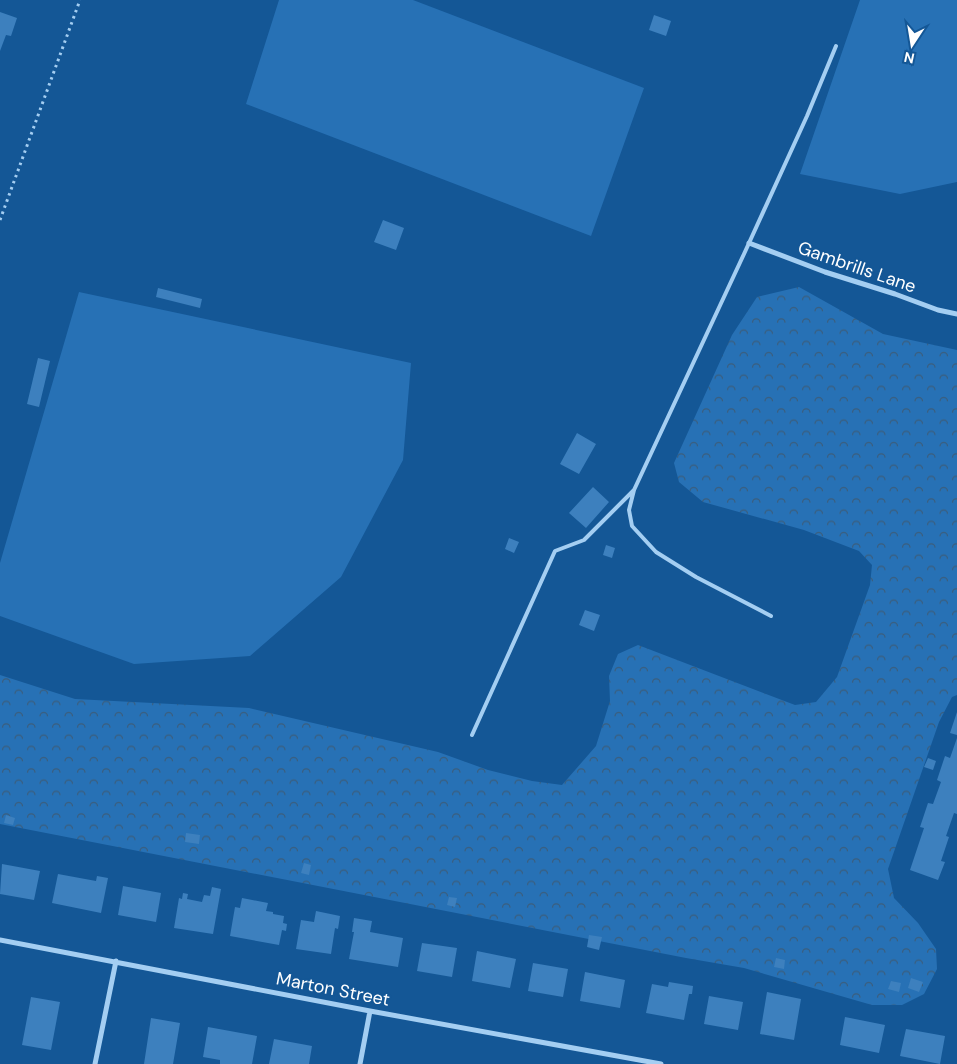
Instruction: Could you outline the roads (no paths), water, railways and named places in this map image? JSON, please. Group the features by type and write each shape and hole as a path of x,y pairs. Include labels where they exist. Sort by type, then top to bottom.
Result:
{"street":[{"name":"Gambrills Lane","path":"749,243 825,272 938,310 957,314"},
{"name":"Marton Street","path":"0,940 370,1011 661,1064"},
{"path":"95,1064 116,961"},
{"path":"360,1064 370,1011"},
{"path":"622,1064 624,1056"}],"lane":[{"path":"771,616 696,577 656,552 632,526 629,510 634,490 807,116 836,46"},
{"path":"472,735 555,551 584,540 634,490"}]}
